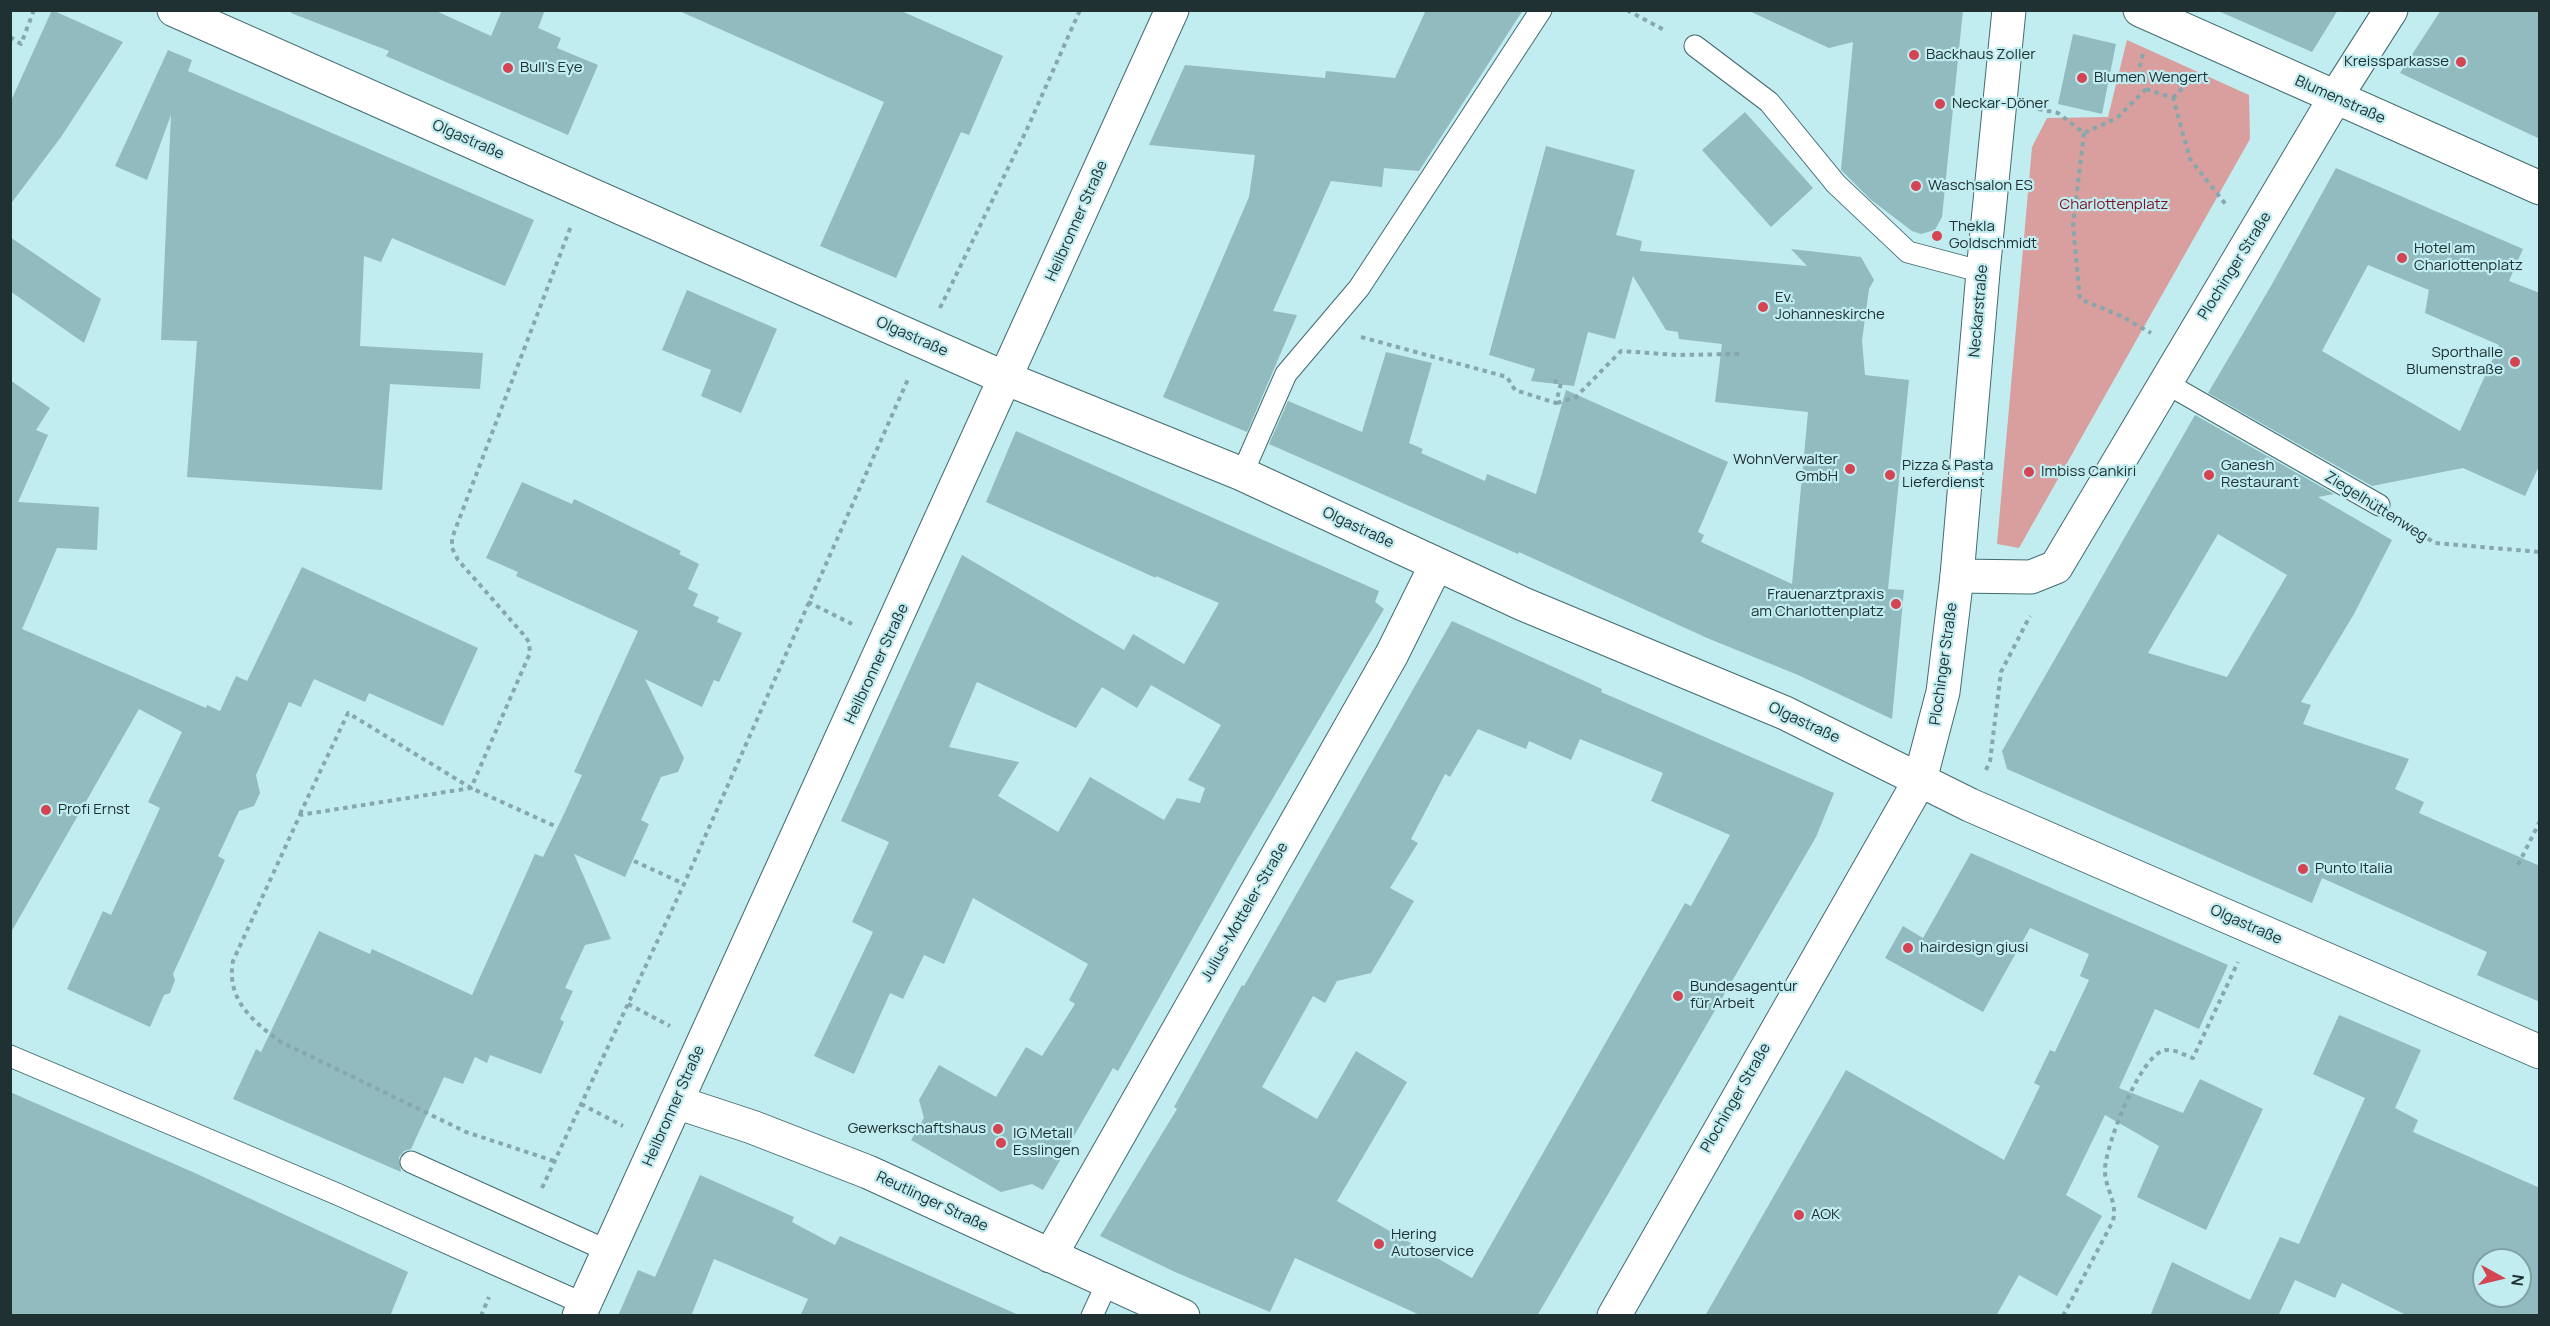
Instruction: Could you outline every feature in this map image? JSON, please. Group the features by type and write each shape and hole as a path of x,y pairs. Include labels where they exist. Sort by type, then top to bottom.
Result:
{"street":[{"name":"Olgastraße","path":"174,10 1005,378 1242,474 1523,604 1785,713 1970,805 2540,1053"},
{"name":"Heilbronner Straße","path":"581,1310 1172,10"},
{"name":"Neckarstraße","path":"1957,576 1983,272 2009,10"},
{"name":"Plochinger Straße","path":"2056,567 2182,351 2253,239 2335,98 2391,10"},
{"name":"Blumenstraße","path":"2146,13 2540,188"},
{"name":"Julius-Motteler-Straße","path":"1050,1256 1392,654 1436,565"},
{"path":"1957,576 2031,577 2056,567"},
{"name":"Plochinger Straße","path":"1614,1316 1920,780 1943,692 1957,576"},
{"name":"Reutlinger Straße","path":"676,1102 848,1163 1183,1316"}],"lane":[{"path":"1242,474 1279,385 1328,321 1359,288 1379,260 1541,10"},
{"path":"1695,46 1769,102 1836,184 1908,252 1983,272"},
{"name":"Ziegelhüttenweg","path":"2164,382 2379,505"},
{"path":"10,1056 502,1267 581,1310"},
{"path":"411,1162 608,1251"},
{"path":"1092,1316 1107,1283"}],"path":[{"path":"10,37 21,44 34,10"},
{"path":"529,1215 684,884 924,342 1027,129 1080,10"},
{"path":"1627,10 1695,46"},
{"path":"2146,13 2140,65 2146,89"},
{"path":"2084,134 2117,118 2146,89"},
{"path":"2146,89 2173,98 2190,159 2253,239"},
{"path":"1999,102 2058,113 2084,134"},
{"path":"2084,134 2073,225 2080,299 2121,316 2182,351"},
{"path":"471,788 530,653 529,642 523,634 458,560 452,548 452,538 586,192"},
{"path":"1328,321 1353,334 1507,377 1515,390 1556,403 1576,397 1621,351 1677,355 1740,354"},
{"path":"1554,381 1561,383 1556,403"},
{"name":"Ziegelhüttenweg","path":"2379,505 2427,540 2435,543 2540,552"},
{"path":"1970,805 1990,761 2001,672 2056,567"},
{"path":"808,602 861,629"},
{"path":"554,1161 466,1132 281,1042 266,1031 237,1000 231,987 233,961 348,713 471,788 557,827"},
{"path":"300,815 471,788"},
{"path":"2518,865 2540,821"},
{"path":"634,861 684,884"},
{"path":"2063,1316 2113,1221 2115,1206 2105,1177 2106,1159 2135,1079 2154,1057 2163,1051 2171,1050 2193,1059 2253,928"},
{"path":"628,1004 703,1042"},
{"path":"581,1104 657,1143"},
{"path":"481,1316 502,1267"}],"green space":[{"name":"Charlottenplatz","path":"2127,40 2249,95 2250,139 2019,548 1997,544 2032,147 2047,118 2108,117"}],"building":[{"path":"52,10 123,42 61,137 10,205 10,103"},
{"path":"292,10 434,10 491,36 502,10 545,10 538,28 561,38 557,48 598,65 568,135 386,56 389,51 291,13"},
{"path":"677,10 899,10 1003,56 969,135 961,132 896,278 820,246 884,102"},
{"path":"1426,10 1523,10 1419,171 1384,168 1382,187 1331,181 1273,311 1297,315 1247,432 1163,397 1249,197 1255,155 1149,145 1185,65 1325,78 1326,71 1395,78"},
{"path":"1747,10 1963,10 1942,217 1935,230 1921,234 1912,231 1870,199 1841,170 1853,42 1829,48"},
{"path":"2216,10 2338,10 2312,52"},
{"name":"Kreissparkasse","path":"2441,10 2540,10 2540,139 2400,73"},
{"name":"Blumen Wengert","path":"2073,34 2116,44 2102,114 2058,104"},
{"path":"168,50 192,60 188,71 534,220 505,286 392,238 381,262 364,256 360,346 483,353 480,389 390,384 382,490 187,477 197,341 161,340 171,115 147,180 115,166"},
{"path":"1745,112 1813,188 1771,227 1702,150"},
{"path":"1546,146 1635,170 1616,235 1642,241 1640,251 1807,266 1791,249 1861,257 1874,280 1869,289 1862,341 1865,375 1909,380 1888,589 1904,590 1892,719 1798,675 1707,638 1519,552 1518,554 1269,444 1288,401 1362,432 1386,352 1432,363 1409,443 1423,449 1421,453 1485,481 1487,474 1536,494 1566,390 1728,462 1698,532 1704,535 1701,542 1792,584 1808,412 1715,402 1722,344 1679,339 1678,332 1666,330 1633,276 1615,339 1588,332 1574,386 1531,381 1535,369 1489,355"},
{"path":"2336,168 2523,249 2509,281 2540,293 2540,464 2525,496 2463,468 2372,486 2208,393 2271,286","holes":["2368,265 2429,290 2425,313 2499,345 2460,431 2322,351"]},
{"path":"10,237 101,299 84,343 10,291"},
{"path":"687,290 777,329 741,413 701,396 711,370 662,350"},
{"path":"10,380 50,408 36,430 48,435 18,502 99,507 97,550 57,548 22,629 206,708 207,705 220,711 236,676 247,681 302,567 478,648 443,726 369,693 365,702 314,679 301,707 289,702 256,775 260,793 254,806 239,811 218,856 225,860 173,974 175,980 170,993 164,995 150,1027 67,989 103,911 111,915 160,808 148,802 182,732 139,709 10,934"},
{"path":"2195,415 2334,494 2318,497 2392,540 2354,614 2301,702 2311,705 2303,724 2409,759 2395,789 2424,802 2419,813 2540,866 2540,1002 2477,975 2487,952 2322,878 2312,903 2007,769 2002,751","holes":["2218,534 2287,575 2227,677 2148,653"]},
{"path":"1016,431 1379,591 1375,602 1384,609 1236,861 1118,1071 1113,1068 1043,1190 1032,1184 1001,1192 911,1140 924,1118 919,1100 939,1065 996,1097 1026,1047 1042,1056 1075,1004 1069,1000 1088,964 973,898 944,964 924,955 903,999 890,993 854,1074 814,1056 873,932 852,922 889,842 841,821 962,555 1124,650 1133,634 1184,664 1219,603 1156,576 1156,578 986,502","holes":["977,682 1076,728 1102,687 1137,708 1151,685 1221,725 1188,780 1205,788 1200,803 1177,798 1164,820 1090,777 1058,832 998,796 1019,762 949,747"]},
{"path":"522,482 572,504 574,499 681,551 679,554 699,564 688,589 698,594 693,606 719,617 717,622 742,633 719,682 714,680 702,707 645,679 684,758 678,772 661,777 641,820 649,824 625,877 574,854 611,939 585,945 565,988 573,991 560,1019 564,1022 541,1074 490,1055 487,1063 475,1057 463,1084 444,1077 411,1149 404,1151 399,1157 401,1172 233,1099 256,1049 261,1052 319,931 370,954 372,949 472,995 535,854 543,857 563,816 582,775 574,772 638,631 516,576 518,572 486,558"},
{"path":"1452,621 1602,689 1601,692 1834,793 1816,837 1537,1316 1422,1316 1295,1258 1270,1312 1175,1272 1100,1236 1177,1109 1174,1107 1242,985 1244,986","holes":["1478,729 1526,749 1529,741 1571,760 1580,739 1663,773 1651,801 1730,835 1691,906 1685,903 1472,1278 1337,1201 1407,1082 1356,1051 1317,1119 1262,1087 1313,996 1325,1003 1337,981 1371,973 1414,901 1390,888 1418,843 1411,839 1445,774 1450,777"]},
{"path":"1971,853 2228,965 2199,1029 2155,1009 2119,1088 2183,1113 2200,1079 2263,1109 2206,1230 2137,1197 2159,1146 2105,1115 2066,1195 2102,1216 2057,1296 2019,1275 1996,1316 1705,1316 1846,1070 2004,1160 2040,1086 2034,1083 2050,1050 2055,1052 2089,980 2080,976 2089,954 2030,928 1983,1012 1885,958 1903,926 1923,938"},
{"path":"2339,1015 2421,1050 2395,1108 2418,1120 2413,1132 2540,1188 2540,1316 2408,1316 2342,1283 2335,1298 2295,1280 2279,1314 2282,1316 2150,1316 2172,1262 2250,1300 2280,1237 2299,1244 2365,1098 2313,1074"},
{"path":"10,1092 195,1173 408,1272 390,1316 10,1316"},
{"path":"700,1175 794,1217 792,1222 835,1245 840,1236 1021,1316 800,1316 808,1299 714,1259 691,1316 618,1316 638,1270 655,1277"}],"place":[{"name":"Backhaus Zoller","path":"1914,55"},
{"name":"Kreissparkasse","path":"2461,62"},
{"name":"Bull's Eye","path":"508,68"},
{"name":"Blumen Wengert","path":"2082,78"},
{"name":"Neckar-Döner","path":"1940,104"},
{"name":"Waschsalon ES","path":"1916,186"},
{"name":"Thekla Goldschmidt","path":"1937,236"},
{"name":"Hotel am Charlottenplatz","path":"2402,258"},
{"name":"Ev. Johanneskirche","path":"1763,307"},
{"name":"Sporthalle Blumenstraße","path":"2515,362"},
{"name":"WohnVerwalter GmbH","path":"1850,469"},
{"name":"Imbiss Cankiri","path":"2029,472"},
{"name":"Pizza & Pasta Lieferdienst","path":"1890,475"},
{"name":"Ganesh Restaurant","path":"2209,475"},
{"name":"Frauenarztpraxis am Charlottenplatz","path":"1896,604"},
{"name":"Profi Ernst","path":"46,810"},
{"name":"Punto Italia","path":"2303,869"},
{"name":"hairdesign giusi","path":"1908,948"},
{"name":"Bundesagentur für Arbeit","path":"1678,996"},
{"name":"Gewerkschaftshaus","path":"998,1129"},
{"name":"IG Metall Esslingen","path":"1001,1143"},
{"name":"AOK","path":"1799,1215"},
{"name":"Hering Autoservice","path":"1379,1244"}]}
